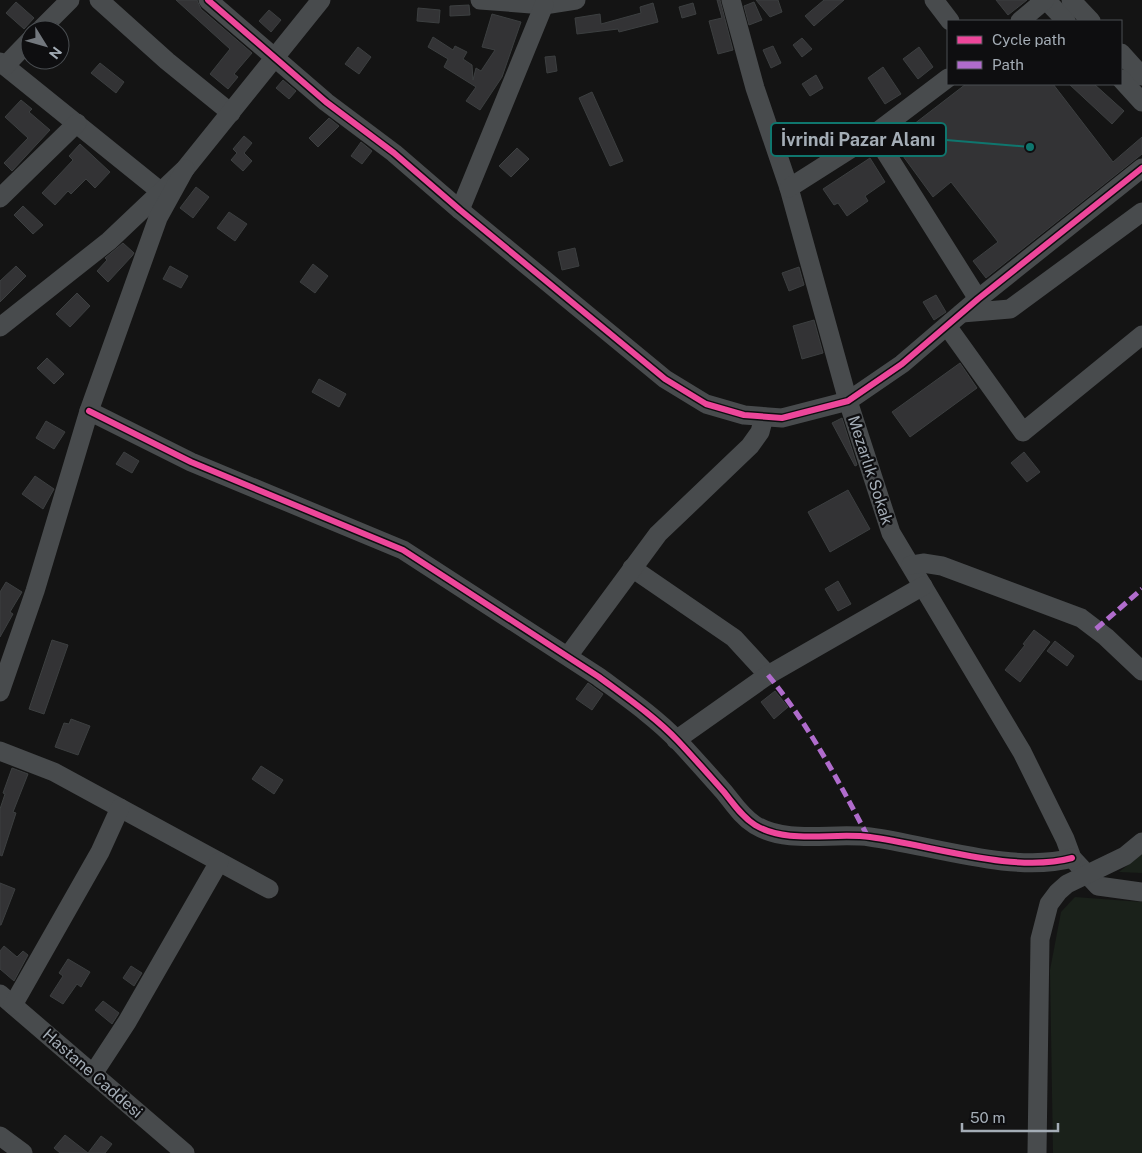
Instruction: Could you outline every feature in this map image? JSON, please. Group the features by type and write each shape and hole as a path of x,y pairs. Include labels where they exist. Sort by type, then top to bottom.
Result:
{"street":[{"path":"50,20 70,0"},
{"path":"99,0 167,61 231,113"},
{"path":"208,0 326,102 394,153 460,210 665,379 685,393 724,410 764,417 800,415 848,401 902,364 978,299 1142,168"},
{"path":"0,327 109,241 185,169 321,0"},
{"path":"480,0 544,5 576,0"},
{"name":"Mezarlık Sokak","path":"731,0 755,88 789,188 848,401 892,533 1022,752 1066,838 1072,858 1098,886 1142,892"},
{"path":"934,0 949,20"},
{"path":"1021,20 1045,0 1065,20"},
{"path":"1071,0 1090,20"},
{"path":"460,210 544,5"},
{"path":"20,49 2,64 160,191"},
{"path":"1122,54 1142,76"},
{"path":"789,188 874,134 947,79"},
{"path":"1122,80 1142,102"},
{"path":"0,198 77,123"},
{"path":"874,134 978,299"},
{"path":"0,692 35,591 89,412 158,218 185,169"},
{"path":"962,313 1010,309 1142,212"},
{"path":"947,326 1023,432 1142,335"},
{"path":"89,412 191,462 403,550 568,656 627,698 676,740 746,819 770,832 786,835 868,837 930,849 1031,863 1057,862 1072,858"},
{"path":"568,656 632,568 675,516 750,446 760,432 764,417"},
{"path":"911,565 923,563 942,566 1080,618 1106,637 1142,671"},
{"path":"632,568 734,638 768,675"},
{"path":"676,740 768,675 923,586"},
{"path":"0,752 46,768 268,889"},
{"path":"6,999 100,852 120,808"},
{"path":"1037,1153 1040,939 1049,904 1067,884 1125,856 1142,842"},
{"path":"93,1074 127,1022 219,862"},
{"name":"Hastane Caddesi","path":"6,999 185,1153"},
{"path":"0,1136 23,1153"}],"shaded area":[{"path":"1142,854 1142,873 1119,872"},
{"path":"1075,897 1142,902 1142,1153 1053,1153 1050,970 1061,912"}],"building":[{"path":"176,0 197,0 201,9 252,53 234,74 238,77 228,89 210,74 230,49"},
{"path":"717,0 720,0 733,50 718,54 709,21 722,18"},
{"path":"756,0 778,0 782,12 770,17"},
{"path":"824,0 844,0 814,26 805,16"},
{"path":"996,0 1027,0 1008,15"},
{"path":"16,2 34,18 32,20 20,20 20,25 6,13"},
{"path":"754,2 762,20 749,25 744,6"},
{"path":"653,3 658,22 619,32 618,29 577,34 575,18 600,14 601,24 641,13 640,7"},
{"path":"693,3 696,14 682,18 679,7"},
{"path":"469,5 470,15 450,16 450,6"},
{"path":"418,8 440,10 439,23 417,21"},
{"path":"269,10 281,20 271,32 259,21"},
{"path":"492,14 521,22 502,77 480,110 466,101 476,87 444,67 448,59 428,47 433,37 453,50 455,46 467,52 463,59 472,65 473,80 476,68 481,71 495,50 482,47"},
{"path":"802,38 812,49 802,57 793,45"},
{"path":"773,46 781,63 771,68 763,50"},
{"path":"358,47 371,57 359,74 345,64"},
{"path":"919,47 933,67 918,79 903,59"},
{"path":"555,56 557,71 547,73 545,57"},
{"path":"100,63 124,82 116,93 91,73"},
{"path":"883,67 901,94 885,104 868,78"},
{"path":"816,75 823,88 810,96 802,84"},
{"path":"283,80 296,91 289,99 276,88"},
{"path":"965,85 1054,85 1113,162 1142,137 1142,154 986,278 973,261 998,242 951,182 933,197 892,141"},
{"path":"1070,85 1095,85 1124,111 1112,124"},
{"path":"592,92 623,161 610,166 579,98"},
{"path":"21,100 32,109 29,112 50,130 12,171 4,163 28,138 5,117"},
{"path":"329,118 339,126 318,147 309,138"},
{"path":"244,136 252,143 244,153 252,161 243,171 231,160 237,153 233,149"},
{"path":"361,142 372,151 362,164 351,156"},
{"path":"80,144 110,172 95,188 86,179 71,194 68,191 55,205 42,193 73,160 69,156"},
{"path":"517,148 529,159 511,177 499,166"},
{"path":"870,158 885,182 865,196 868,201 847,216 838,203 834,205 823,189"},
{"path":"196,187 209,197 193,218 180,208"},
{"path":"23,206 43,225 33,234 14,215"},
{"path":"229,212 247,224 235,241 217,228"},
{"path":"123,243 134,253 108,282 97,271 107,260 105,258"},
{"path":"575,248 579,266 562,270 558,252"},
{"path":"313,264 328,276 315,293 300,282"},
{"path":"16,266 26,276 0,302 0,281"},
{"path":"170,266 188,276 181,288 163,279"},
{"path":"799,267 804,285 789,291 782,273"},
{"path":"77,293 90,306 70,327 56,314"},
{"path":"936,295 946,312 934,320 923,302"},
{"path":"814,320 823,353 802,359 793,326"},
{"path":"47,358 64,374 54,384 37,368"},
{"path":"960,363 977,388 910,437 892,412"},
{"path":"319,379 346,394 339,407 312,392"},
{"path":"842,418 857,465 855,466 832,423"},
{"path":"46,421 65,432 54,449 36,438"},
{"path":"124,452 139,461 132,473 116,464"},
{"path":"1024,452 1040,472 1027,482 1011,463"},
{"path":"35,476 54,489 43,509 22,494"},
{"path":"848,490 870,529 830,552 808,512"},
{"path":"838,581 851,604 838,611 825,589"},
{"path":"6,582 22,592 10,612 13,614 0,637 0,592"},
{"path":"1034,630 1050,642 1020,682 1005,670 1025,645 1023,644"},
{"path":"52,640 68,645 44,714 29,709"},
{"path":"1055,641 1074,656 1067,666 1047,651"},
{"path":"588,683 603,694 592,710 576,699"},
{"path":"775,691 788,707 774,719 761,702"},
{"path":"71,719 90,726 78,755 55,747 64,723 69,724"},
{"path":"261,766 283,780 274,794 252,779"},
{"path":"12,768 28,774 13,812 16,813 2,856 0,855 0,809 5,794 3,793"},
{"path":"0,883 15,889 1,925 0,925"},
{"path":"4,946 17,957 23,951 28,955 14,981 0,969 0,951"},
{"path":"68,959 90,972 81,987 77,984 63,1004 50,996 63,976 59,973"},
{"path":"131,966 142,973 134,986 123,978"},
{"path":"103,1001 119,1013 112,1024 95,1010"},
{"path":"65,1135 88,1153 60,1153 54,1148"},
{"path":"101,1136 112,1144 105,1153 88,1153"}],"marked path":[{"path":"1096,629 1142,589"},
{"path":"768,675 810,733 868,837"}],"cycle path":[{"path":"208,0 326,102 394,153 460,210 665,379 706,404 744,415 782,418 848,401 902,364 978,299 1142,168"},
{"path":"89,411 191,462 403,550 599,677 640,708 678,741 746,818 768,831 782,835 811,837 870,837 972,856 1024,863 1049,862 1072,858"}],"place":[{"name":"İvrindi Pazar Alanı","path":"1030,147"}]}
